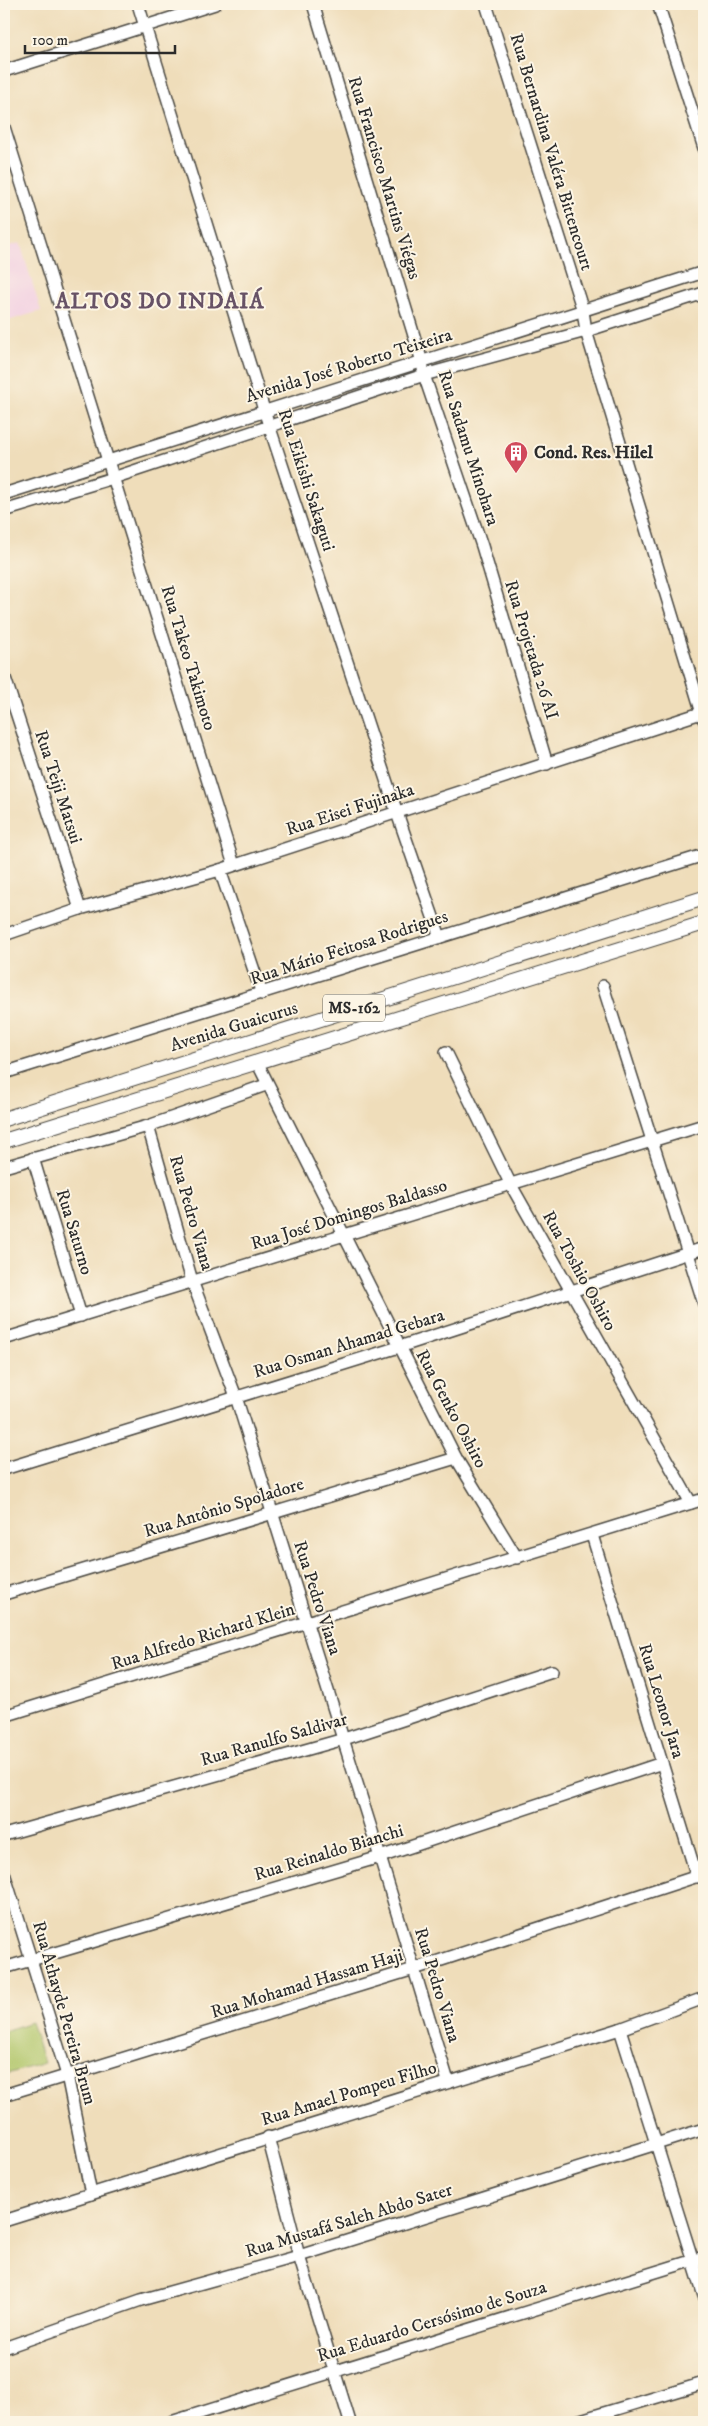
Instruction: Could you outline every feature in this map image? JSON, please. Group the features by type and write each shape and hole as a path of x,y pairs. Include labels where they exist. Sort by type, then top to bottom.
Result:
{"main road":[{"name":"Avenida Guaicurus","path":"4,1119 704,898"},
{"name":"MS-162","path":"4,1141 704,923"}],"street":[{"name":"Rua Eikishi Sakaguti","path":"138,4 264,410 397,813 440,937"},
{"path":"4,71 215,4"},
{"name":"Rua Francisco Martins Viégas","path":"312,4 422,362"},
{"name":"Rua Bernardina Valéra Bittencourt","path":"486,4 583,311 586,330 703,715"},
{"path":"658,4 704,148"},
{"name":"Rua Takeo Takimoto","path":"4,126 107,462 234,865"},
{"name":"Avenida José Roberto Teixeira","path":"4,494 704,272"},
{"name":"Avenida José Roberto Teixeira","path":"4,511 113,478 424,375 586,330 704,293"},
{"name":"Rua Sadamu Minohara","path":"422,362 424,375 482,546"},
{"name":"Rua Projetada 26 AI","path":"482,546 548,764"},
{"name":"Rua Teiji Matsui","path":"4,676 80,909"},
{"name":"Rua Eisei Fujinaka","path":"4,934 80,909 220,870 703,715"},
{"name":"Rua Mário Feitosa Rodrigues","path":"4,1073 704,855"},
{"path":"220,870 262,994"},
{"path":"603,986 704,1304"},
{"name":"Rua Toshio Oshiro","path":"446,1052 512,1186 570,1292 691,1503"},
{"name":"Rua Genko Oshiro","path":"257,1062 266,1085 456,1458 517,1558"},
{"path":"4,1167 148,1126 266,1085"},
{"name":"Rua José Domingos Baldasso","path":"4,1339 343,1234 512,1186 704,1125"},
{"name":"Rua Pedro Viana","path":"148,1126 192,1281 236,1397 306,1624 344,1739 448,2081"},
{"name":"Rua Saturno","path":"33,1158 81,1316"},
{"name":"Rua Osman Ahamad Gebara","path":"4,1469 399,1347 704,1248"},
{"name":"Rua Antônio Spoladore","path":"4,1594 271,1511 456,1458"},
{"path":"517,1558 704,1499"},
{"name":"Rua Leonor Jara","path":"592,1535 662,1763 700,1876"},
{"name":"Rua Alfredo Richard Klein","path":"4,1716 517,1558"},
{"name":"Rua Ranulfo Saldivar","path":"4,1835 344,1739 552,1671"},
{"name":"Rua Reinaldo Bianchi","path":"4,1968 380,1856 662,1763"},
{"name":"Rua Athayde Pereira Brum","path":"4,1873 67,2075 91,2194"},
{"name":"Rua Mohamad Hassam Haji","path":"4,2095 414,1969 700,1876"},
{"name":"Rua Amael Pompeu Filho","path":"4,2221 268,2137 620,2029 704,1998"},
{"path":"620,2029 657,2143 699,2259 704,2296"},
{"name":"Rua Mustafá Saleh Abdo Sater","path":"4,2348 141,2300 299,2256 704,2129"},
{"path":"268,2137 299,2256 350,2422"},
{"name":"Rua Eduardo Cersósimo de Souza","path":"171,2422 334,2370 699,2259"},
{"path":"574,2422 704,2383"}],"shaded area":[{"path":"20,243 41,311 4,322 4,248"}],"green space":[{"path":"31,2022 44,2063 4,2075 4,2031"}],"place":[{"name":"Cond. Res. Hilel","path":"516,474"}],"district":[{"name":"ALTOS DO INDAIÁ","path":"160,301"}]}
